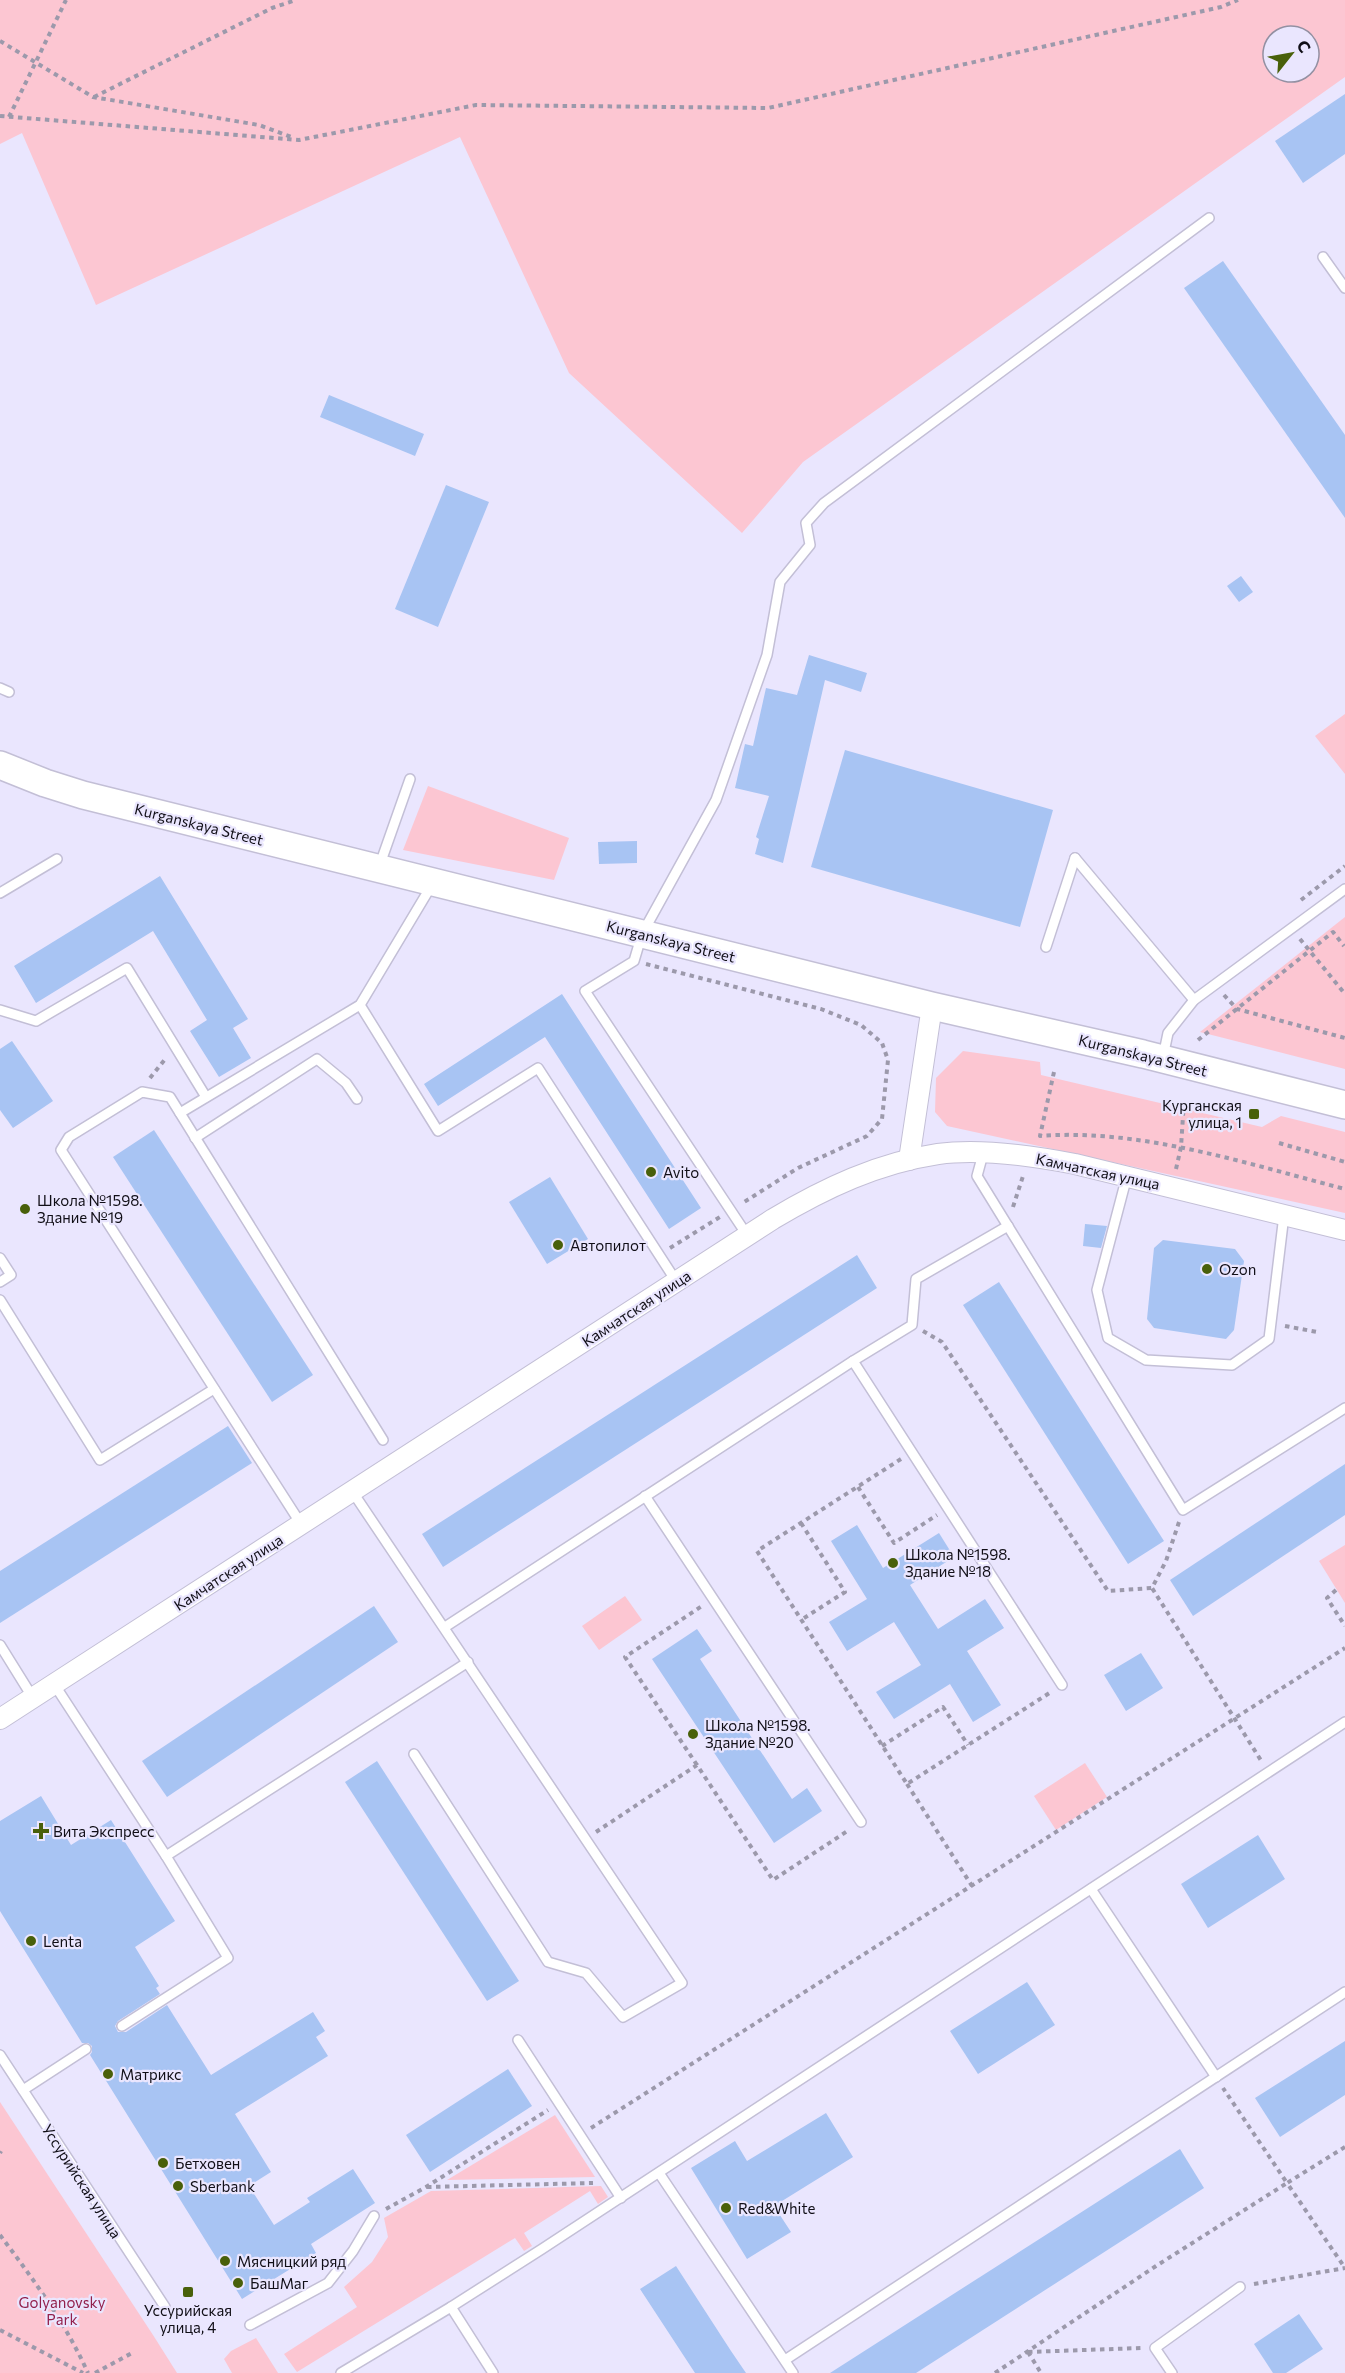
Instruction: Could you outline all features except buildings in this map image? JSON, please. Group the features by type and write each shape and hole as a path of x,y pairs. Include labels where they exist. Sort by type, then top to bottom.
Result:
{"street":[{"name":"Kurganskaya Street","path":"0,765 83,795 932,1006 1345,1105"},
{"path":"909,1160 932,1006"},
{"name":"Камчатская улица","path":"0,1719 747,1235 805,1200 841,1182 909,1160 941,1154 1032,1156 1127,1176 1345,1230"}],"lane":[{"path":"747,1235 585,991 634,961 642,934 716,800 768,655 780,582 810,545 806,524 824,503 1209,218"},
{"path":"1323,257 1345,288"},
{"path":"378,868 410,779"},
{"path":"1046,947 1075,858 1194,1000"},
{"path":"0,893 57,859"},
{"path":"180,1113 360,1005 434,882"},
{"path":"1163,1060 1168,1033 1194,1000 1345,889"},
{"path":"0,1010 36,1021 127,968 206,1098"},
{"path":"360,1005 438,1131 538,1068 676,1281"},
{"path":"195,1138 317,1059 346,1083 357,1099"},
{"path":"301,1524 61,1150 69,1137 142,1092 170,1097 382,1440"},
{"path":"983,1154 977,1176 1183,1510 1345,1408"},
{"path":"1127,1176 1097,1290 1108,1338 1146,1360 1232,1365 1269,1339 1284,1215"},
{"path":"445,1627 853,1361 912,1325 916,1279 1008,1226"},
{"path":"0,1258 11,1275 0,1282"},
{"path":"0,1300 99,1460 214,1389"},
{"path":"853,1361 1062,1685"},
{"path":"352,1491 682,1983 623,2017 586,1973 548,1962 414,1754"},
{"path":"645,1496 861,1822"},
{"path":"0,1645 33,1698"},
{"path":"166,1856 468,1662"},
{"path":"54,1684 166,1856 228,1958 122,2026"},
{"path":"341,2373 451,2307 621,2198 1345,1722"},
{"path":"1091,1889 1216,2077"},
{"path":"785,2360 1345,1992"},
{"path":"518,2040 621,2198"},
{"path":"23,2090 86,2049"},
{"name":"Уссурийская улица","path":"0,2055 165,2307"},
{"path":"659,2173 793,2373"},
{"path":"250,2325 328,2283 353,2251 374,2216"},
{"path":"1172,2373 1155,2348 1240,2287"},
{"path":"451,2307 493,2373"}],"path":[{"path":"9,117 66,0"},
{"path":"93,97 272,8 296,0"},
{"path":"0,116 298,140 476,105 768,108 1221,7 1238,0"},
{"path":"0,41 93,97 259,124 298,140"},
{"path":"1291,929 1345,994"},
{"path":"1198,1040 1333,932 1344,946"},
{"path":"634,961 821,1009 861,1025 882,1043 888,1060 882,1119 867,1136 798,1168 659,1255"},
{"path":"1214,985 1237,1009 1345,1038"},
{"path":"153,1073 168,1056"},
{"path":"1054,1072 1040,1136 1073,1133 1181,1147 1345,1189"},
{"path":"1173,1187 1181,1147 1184,1101"},
{"path":"1279,1143 1345,1162"},
{"path":"1008,1226 1023,1176"},
{"path":"1271,1323 1317,1332"},
{"path":"912,1325 942,1342 1108,1592 1152,1588"},
{"path":"912,1452 757,1551 972,1887"},
{"path":"858,1487 894,1543 948,1508"},
{"path":"1152,1588 1166,1561 1183,1510"},
{"path":"801,1523 845,1592 801,1620"},
{"path":"1152,1588 1268,1772"},
{"path":"1336,1590 1327,1598 1345,1626"},
{"path":"713,1599 625,1657 773,1880 861,1822"},
{"path":"580,2135 1345,1648"},
{"path":"907,1784 1062,1685"},
{"path":"882,1746 943,1707 968,1745"},
{"path":"609,1824 697,1765"},
{"path":"1216,2077 1345,2268 1240,2287"},
{"path":"374,2216 426,2187 559,2103"},
{"path":"995,2373 1345,2147"},
{"path":"426,2187 611,2182"},
{"path":"0,2235 55,2311 77,2348 88,2373"},
{"path":"0,2330 83,2373"},
{"path":"1027,2352 1155,2348"},
{"path":"95,2373 132,2352"},
{"path":"1027,2352 1041,2373"}],"green space":[{"path":"0,0 1345,0 1345,77 803,462 742,533 569,373 460,137 96,305 22,133 0,144"},
{"path":"1345,714 1345,774 1315,736"},
{"path":"428,786 569,838 554,880 403,850"},
{"path":"1345,917 1345,1069 1200,1032"},
{"path":"963,1051 1040,1062 1041,1075 1262,1127 1281,1116 1345,1132 1345,1213 947,1126 935,1112 936,1078"},
{"path":"1345,1545 1345,1603 1319,1561"},
{"path":"625,1596 642,1620 599,1650 582,1626"},
{"path":"1085,1763 1107,1797 1056,1830 1034,1796"},
{"name":"Golyanovsky Park","path":"0,2102 153,2335 177,2373 0,2373"},
{"path":"555,2115 595,2177 447,2180"},
{"path":"601,2186 608,2197 598,2204 590,2191 524,2233 532,2246 524,2251 515,2238 297,2372 284,2354 357,2307 344,2287 372,2262 388,2237 384,2218 431,2191"},
{"path":"256,2338 278,2373 232,2373 224,2359 231,2351"}],"place":[{"name":"Курганская улица, 1","path":"1254,1114"},
{"name":"Avito","path":"651,1172"},
{"name":"Школа №1598. Здание №19","path":"25,1209"},
{"name":"Автопилот","path":"558,1245"},
{"name":"Ozon","path":"1207,1269"},
{"name":"Школа №1598. Здание №18","path":"893,1563"},
{"name":"Школа №1598. Здание №20","path":"693,1734"},
{"name":"Вита Экспресс","path":"41,1831"},
{"name":"Lenta","path":"31,1941"},
{"name":"Матрикс","path":"108,2074"},
{"name":"Бетховен","path":"163,2163"},
{"name":"Sberbank","path":"178,2186"},
{"name":"Red&White","path":"726,2208"},
{"name":"Мясницкий ряд","path":"225,2261"},
{"name":"БашМаг","path":"238,2283"},
{"name":"Уссурийская улица, 4","path":"188,2292"}]}
